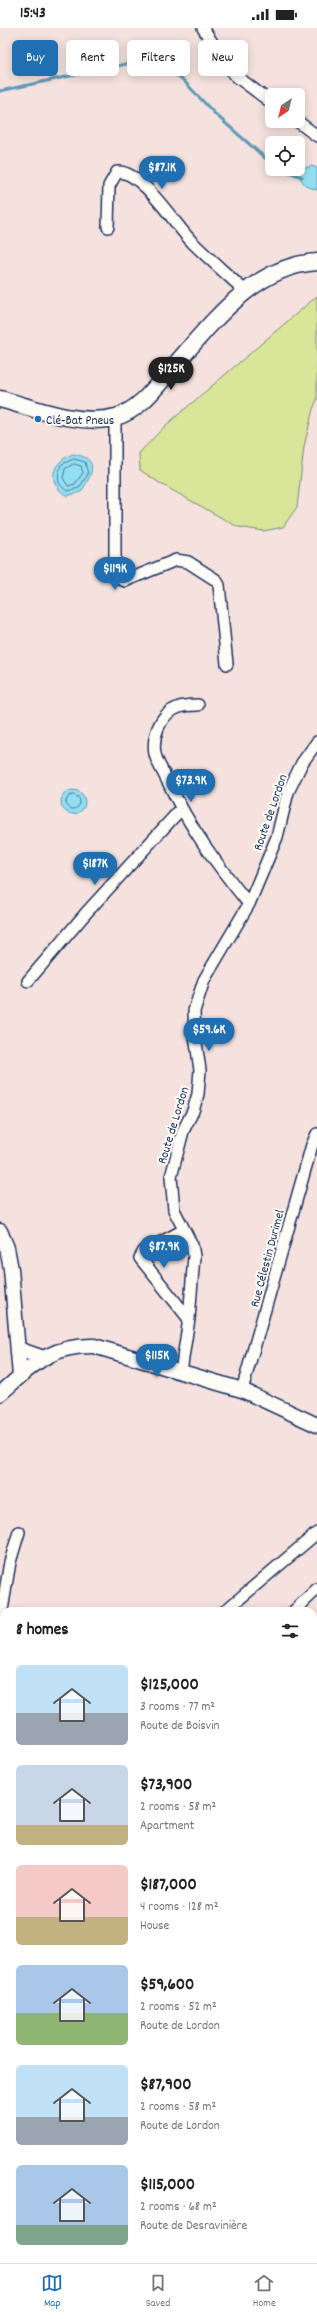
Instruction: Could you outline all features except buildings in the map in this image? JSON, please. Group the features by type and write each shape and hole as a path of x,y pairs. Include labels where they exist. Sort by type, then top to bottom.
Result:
{"main road":[{"path":"0,399 79,419 115,417 138,406 228,306 246,292 272,275 301,263 317,262"}],"street":[{"path":"203,28 221,57 236,76 265,98"},
{"path":"305,127 317,136"},
{"path":"108,227 108,186 117,172 123,172 138,181 192,242 246,292"},
{"path":"115,417 115,577 125,581 176,560 188,562 216,580 219,585 227,664"},
{"path":"198,704 177,707 162,720 156,732 155,755 181,809 212,858 249,904"},
{"name":"Route de Lordon","path":"181,1371 189,1318 194,1256 192,1245 174,1210 171,1177 183,1131 193,1111 198,1094 200,1070 194,1036 194,1010 204,980 249,904 277,837 288,792 302,763 317,742"},
{"path":"28,981 86,913 181,809"},
{"name":"Rue Célestin Durimel","path":"242,1390 312,1145 317,1134"},
{"path":"184,1230 144,1251 140,1258 189,1318"},
{"path":"0,1231 11,1269 20,1376"},
{"path":"0,1394 20,1376 59,1349 73,1346 94,1346 242,1390 317,1425"},
{"path":"18,1349 44,1358"},
{"path":"2,1607 10,1562 19,1532"},
{"path":"230,1607 317,1533"},
{"path":"298,1607 317,1589"}],"green space":[{"path":"317,296 317,400 313,409 304,447 297,507 283,527 264,531 238,527 161,484 140,470 139,453 165,426"}],"water":[{"path":"311,166 317,168 317,190 306,186 299,177 305,176 305,168"},
{"path":"73,454 88,459 92,468 91,474 81,492 67,496 60,491 56,485 54,473 60,462"},
{"path":"73,790 81,794 85,802 81,810 73,814 65,810 61,802 65,794"}],"waterway":[{"path":"0,91 149,59 164,66 182,79 215,114 265,158"}],"place":[{"name":"Clé-Bat Pneus","path":"38,419"}]}
